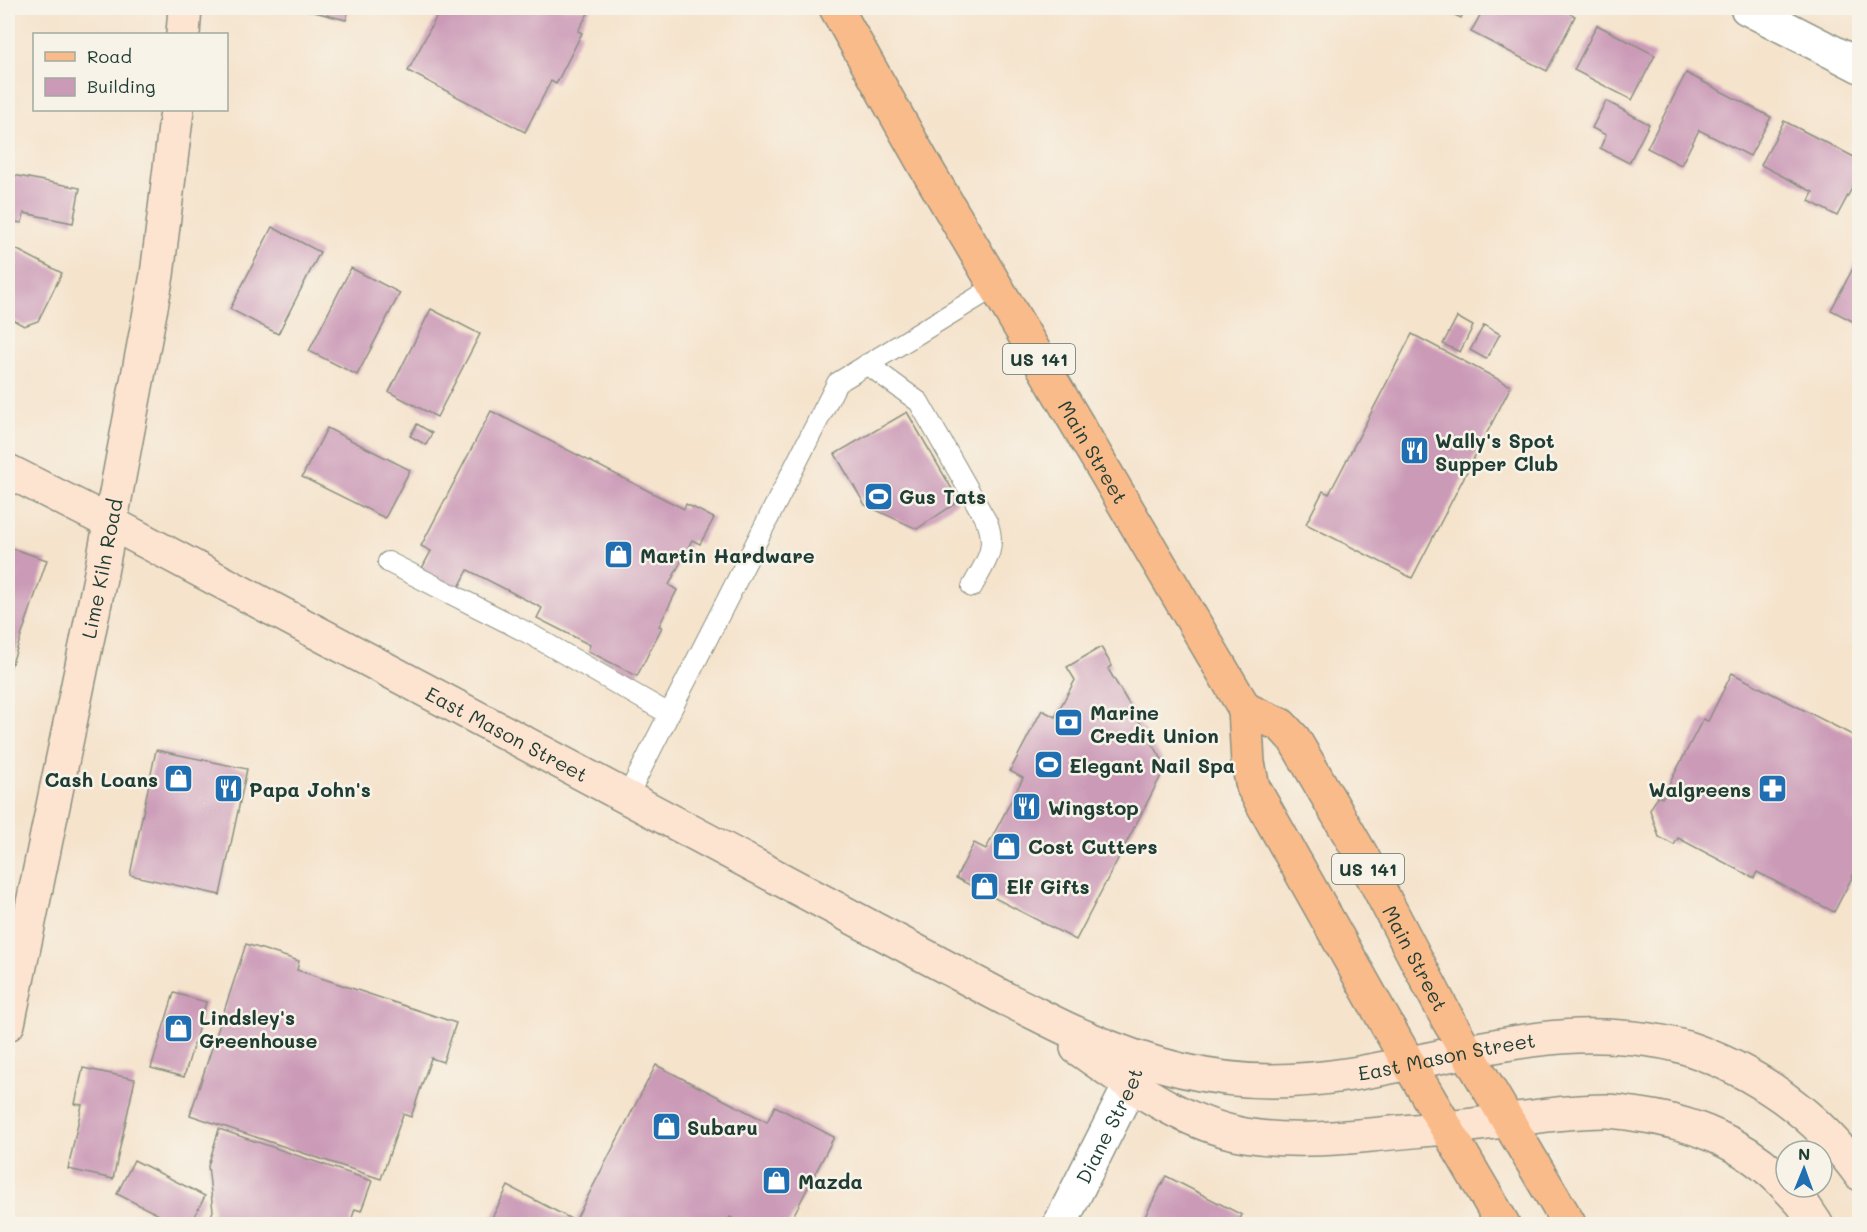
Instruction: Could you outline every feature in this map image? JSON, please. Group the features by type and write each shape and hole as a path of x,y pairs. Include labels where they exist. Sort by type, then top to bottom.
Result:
{"main road":[{"path":"183,33 185,8"},
{"name":"Main Street","path":"836,8 925,166 1245,709 1248,763 1253,787 1409,1064 1503,1224"},
{"name":"Lime Kiln Road","path":"8,1024 111,523 157,275 177,111"},
{"name":"East Mason Street","path":"8,471 111,523 1006,999 1135,1072 1171,1109 1208,1125 1252,1136 1282,1139 1336,1138 1447,1129 1545,1114 1608,1110 1682,1123 1713,1135 1747,1152 1774,1175"},
{"name":"Main Street","path":"1245,709 1281,725 1294,739 1362,856 1448,1018 1569,1224"},
{"name":"East Mason Street","path":"1135,1072 1194,1072 1236,1080 1333,1078 1535,1040 1575,1036 1611,1036 1684,1048 1738,1069 1794,1105 1830,1138 1860,1174"},
{"name":"East Mason Street","path":"1798,1199 1816,1224"}],"street":[{"path":"1747,8 1860,66"},
{"name":"Diane Street","path":"1060,1224 1135,1072"}],"lane":[{"path":"627,797 837,383 996,286"},
{"path":"867,364 919,402 988,525 992,537 992,549 972,587"},
{"path":"388,562 530,634 669,714"}],"building":[{"path":"299,8 349,8 346,20"},
{"path":"441,8 591,8 578,31 582,33 556,84 551,81 525,132 408,71"},
{"path":"1441,8 1466,8 1461,18"},
{"path":"1484,8 1528,10 1529,8 1560,8 1575,16 1547,71 1471,32"},
{"path":"1597,25 1655,55 1632,100 1574,70"},
{"path":"1686,73 1771,117 1750,156 1699,130 1681,165 1647,148"},
{"path":"1606,101 1649,124 1629,163 1600,148 1606,135 1592,128"},
{"path":"1784,121 1860,160 1860,173 1837,216 1809,201 1813,192 1761,165"},
{"path":"8,174 80,188 73,223 24,213 22,223 8,221"},
{"path":"272,227 320,252 278,334 230,309"},
{"path":"8,245 62,273 38,321 24,326 8,317"},
{"path":"1860,255 1860,325 1831,310"},
{"path":"351,268 400,293 357,375 309,351"},
{"path":"431,309 480,334 437,417 389,392"},
{"path":"1457,317 1473,326 1460,352 1443,344"},
{"path":"1484,325 1500,334 1486,359 1470,350"},
{"path":"1412,334 1511,386 1412,578 1306,524 1323,491 1329,494"},
{"path":"491,411 684,509 686,504 714,518 700,544 692,540 669,585 677,590 659,626 662,627 637,676 588,651 590,645 537,618 542,608 468,570 456,593 419,574 431,551 421,546"},
{"path":"907,412 959,501 917,529 865,505 835,454"},
{"path":"417,424 432,433 426,445 410,436"},
{"path":"327,428 410,470 385,518 302,477"},
{"path":"8,547 47,560 8,675"},
{"path":"1101,647 1112,666 1108,669 1166,766 1076,940 956,878 974,843 986,849 1023,778 1010,771 1042,710 1055,717 1075,680 1067,667"},
{"name":"Walgreens","path":"1732,673 1860,739 1860,862 1834,912 1757,872 1754,878 1678,838 1674,845 1659,837 1650,810 1658,796 1662,798 1703,719 1708,721"},
{"path":"156,750 247,769 220,895 130,875"},
{"path":"246,944 299,961 297,970 456,1023 443,1062 431,1058 411,1117 403,1114 381,1179 190,1115"},
{"path":"174,993 206,1002 184,1077 151,1068"},
{"path":"656,1065 767,1122 775,1106 834,1137 789,1224 744,1224 730,1217 726,1224 489,1224 508,1186 575,1221"},
{"path":"83,1068 135,1079 113,1179 68,1169 82,1105 75,1104"},
{"path":"219,1129 372,1181 361,1211 355,1209 350,1224 208,1224 213,1211 208,1166"},
{"path":"134,1160 205,1196 191,1224 177,1224 117,1194"},
{"path":"1166,1176 1242,1215 1237,1224 1141,1224"}],"place":[{"name":"Wally's Spot Supper Club","path":"1414,451"},
{"name":"Gus Tats","path":"878,496"},
{"name":"Martin Hardware","path":"619,555"},
{"name":"Marine Credit Union","path":"1069,723"},
{"name":"Elegant Nail Spa","path":"1048,765"},
{"name":"Cash Loans","path":"179,779"},
{"name":"Papa John's","path":"228,789"},
{"name":"Walgreens","path":"1772,789"},
{"name":"Wingstop","path":"1027,807"},
{"name":"Cost Cutters","path":"1007,846"},
{"name":"Elf Gifts","path":"985,886"},
{"name":"Lindsley's Greenhouse","path":"178,1028"},
{"name":"Subaru","path":"666,1127"},
{"name":"Mazda","path":"777,1181"}]}
